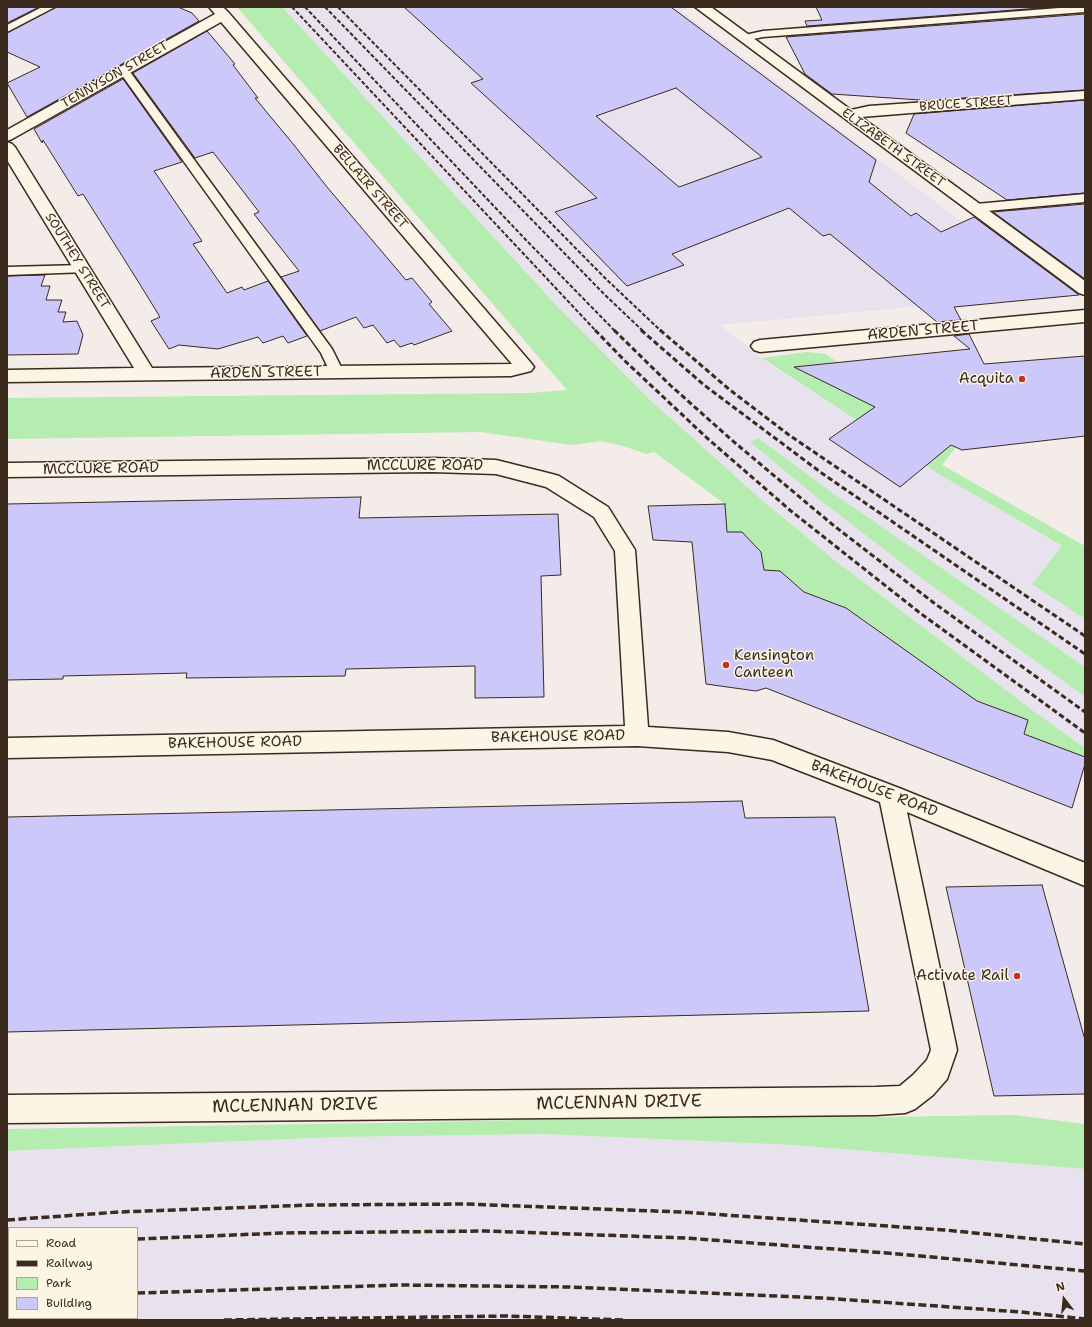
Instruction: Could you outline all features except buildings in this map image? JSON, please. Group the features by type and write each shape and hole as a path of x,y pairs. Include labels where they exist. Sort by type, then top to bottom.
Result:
{"street":[{"name":"ELIZABETH STREET","path":"702,7 1085,289"},
{"name":"TENNYSON STREET","path":"7,136 124,71 219,11"},
{"name":"BELLAIR STREET","path":"219,11 525,367"},
{"name":"BRUCE STREET","path":"848,115 869,111 1085,95"},
{"name":"SOUTHEY STREET","path":"7,147 147,375"},
{"name":"ARDEN STREET","path":"760,346 1085,316"},
{"name":"ARDEN STREET","path":"7,376 511,370 525,367"},
{"name":"MCCLURE ROAD","path":"7,470 432,465 496,467 552,481 601,512 625,550 637,736"},
{"name":"BAKEHOUSE ROAD","path":"7,748 637,736 728,742 773,750 891,794 1085,875"},
{"name":"MCLENNAN DRIVE","path":"7,1109 868,1101 905,1099 923,1086 937,1069 944,1050 891,794"}],"lane":[{"path":"7,29 50,7"},
{"path":"744,38 763,34 1085,9"},
{"path":"124,71 322,346 336,371"},
{"path":"976,208 1085,198"},
{"path":"7,270 83,269"}],"shaded area":[{"path":"282,7 692,7 681,11 1057,293 720,325 768,363 937,473 1062,547 1032,584 1085,619 1085,667 837,496 758,438 825,504 920,577 1085,697 1085,748 1036,713 833,559 763,501 681,429 651,401 556,305"},
{"path":"545,1134 794,1145 1085,1169 1085,1320 7,1320 7,1151 337,1137"}],"green space":[{"path":"237,7 282,7 556,305 651,401 763,501 833,559 1036,713 1085,748 1085,757 1024,734 1028,720 977,701 846,608 804,592 764,570 761,552 742,532 727,532 725,504 654,452 647,454 623,446 600,441 572,445 481,432 7,439 7,398 531,393 567,390"},
{"path":"807,352 826,354 837,362 796,367 956,447 942,465 1085,546 1085,619 1032,584 1062,546 937,473 762,358"},
{"path":"758,438 837,496 1085,667 1085,697 920,577 825,504 750,442"},
{"path":"758,1114 878,1117 1014,1115 1085,1124 1085,1169 794,1145 545,1134 337,1137 7,1151 7,1129 440,1122"}],"railway":[{"path":"292,7 596,331"},
{"path":"305,7 526,240 615,331"},
{"path":"325,7 605,295 643,331"},
{"path":"338,7 606,279 661,331"},
{"path":"595,330 625,361 707,438 791,511 920,613 1085,733"},
{"path":"641,330 704,385 823,474 1085,654"},
{"path":"660,330 730,390 789,435 1085,636"},
{"path":"615,331 670,385 734,442 833,525 934,603 1085,712"},
{"path":"7,1220 119,1212 312,1205 465,1204 681,1212 945,1230 1085,1244"},
{"path":"138,1239 281,1233 486,1231 685,1238 887,1253 1085,1271"},
{"path":"138,1293 401,1285 570,1287 823,1298 1021,1312 1085,1319"},
{"path":"224,1320 507,1316 624,1320"}],"place":[{"name":"Acquita","path":"1022,379"},
{"name":"Kensington Canteen","path":"726,665"},
{"name":"Activate Rail","path":"1017,976"}]}
